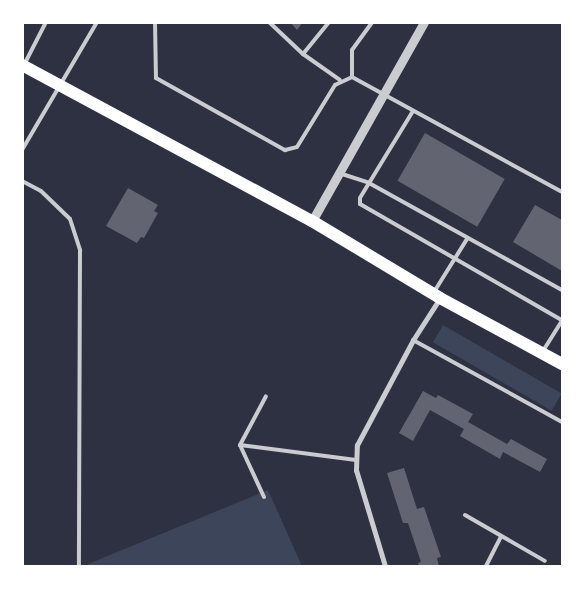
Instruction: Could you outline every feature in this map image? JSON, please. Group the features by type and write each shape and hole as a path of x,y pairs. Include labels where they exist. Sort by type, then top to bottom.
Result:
{"main road":[{"path":"23,66 312,222 436,296 562,364"}],"street":[{"path":"312,222 424,22"},
{"path":"385,566 356,470 357,445 436,296"}],"lane":[{"path":"23,66 46,22"},
{"path":"22,150 62,87 97,22"},
{"path":"155,22 156,78 285,150 297,147 340,80 352,77 384,91 413,111 562,192"},
{"path":"269,22 303,54 340,80"},
{"path":"303,54 328,22"},
{"path":"352,77 352,50 372,22"},
{"path":"413,111 368,183 360,198 360,204 454,260 562,320 542,353"},
{"path":"339,173 368,183 562,290"},
{"path":"22,180 40,192 70,219 80,250 79,566"},
{"path":"436,296 467,239"},
{"path":"414,340 562,422"},
{"path":"240,445 266,396"},
{"path":"240,445 356,460"},
{"path":"240,445 264,497"},
{"path":"465,515 545,561"},
{"path":"486,566 501,537"}],"shaded area":[{"path":"443,325 562,394 552,411 433,342"},
{"path":"268,490 302,566 88,566 88,564"}],"building":[{"path":"290,22 303,22 297,30"},
{"path":"425,133 505,179 477,227 398,181"},
{"path":"128,188 158,205 154,211 158,213 144,238 141,237 137,243 106,226"},
{"path":"535,205 562,220 562,271 513,242"},
{"path":"423,391 436,398 438,395 473,414 468,422 507,444 511,439 547,459 540,472 503,452 500,459 460,436 464,429 430,410 413,441 399,433"},
{"path":"404,468 417,509 424,507 441,557 437,558 439,566 419,566 418,563 421,562 408,523 403,523 387,473"}]}
